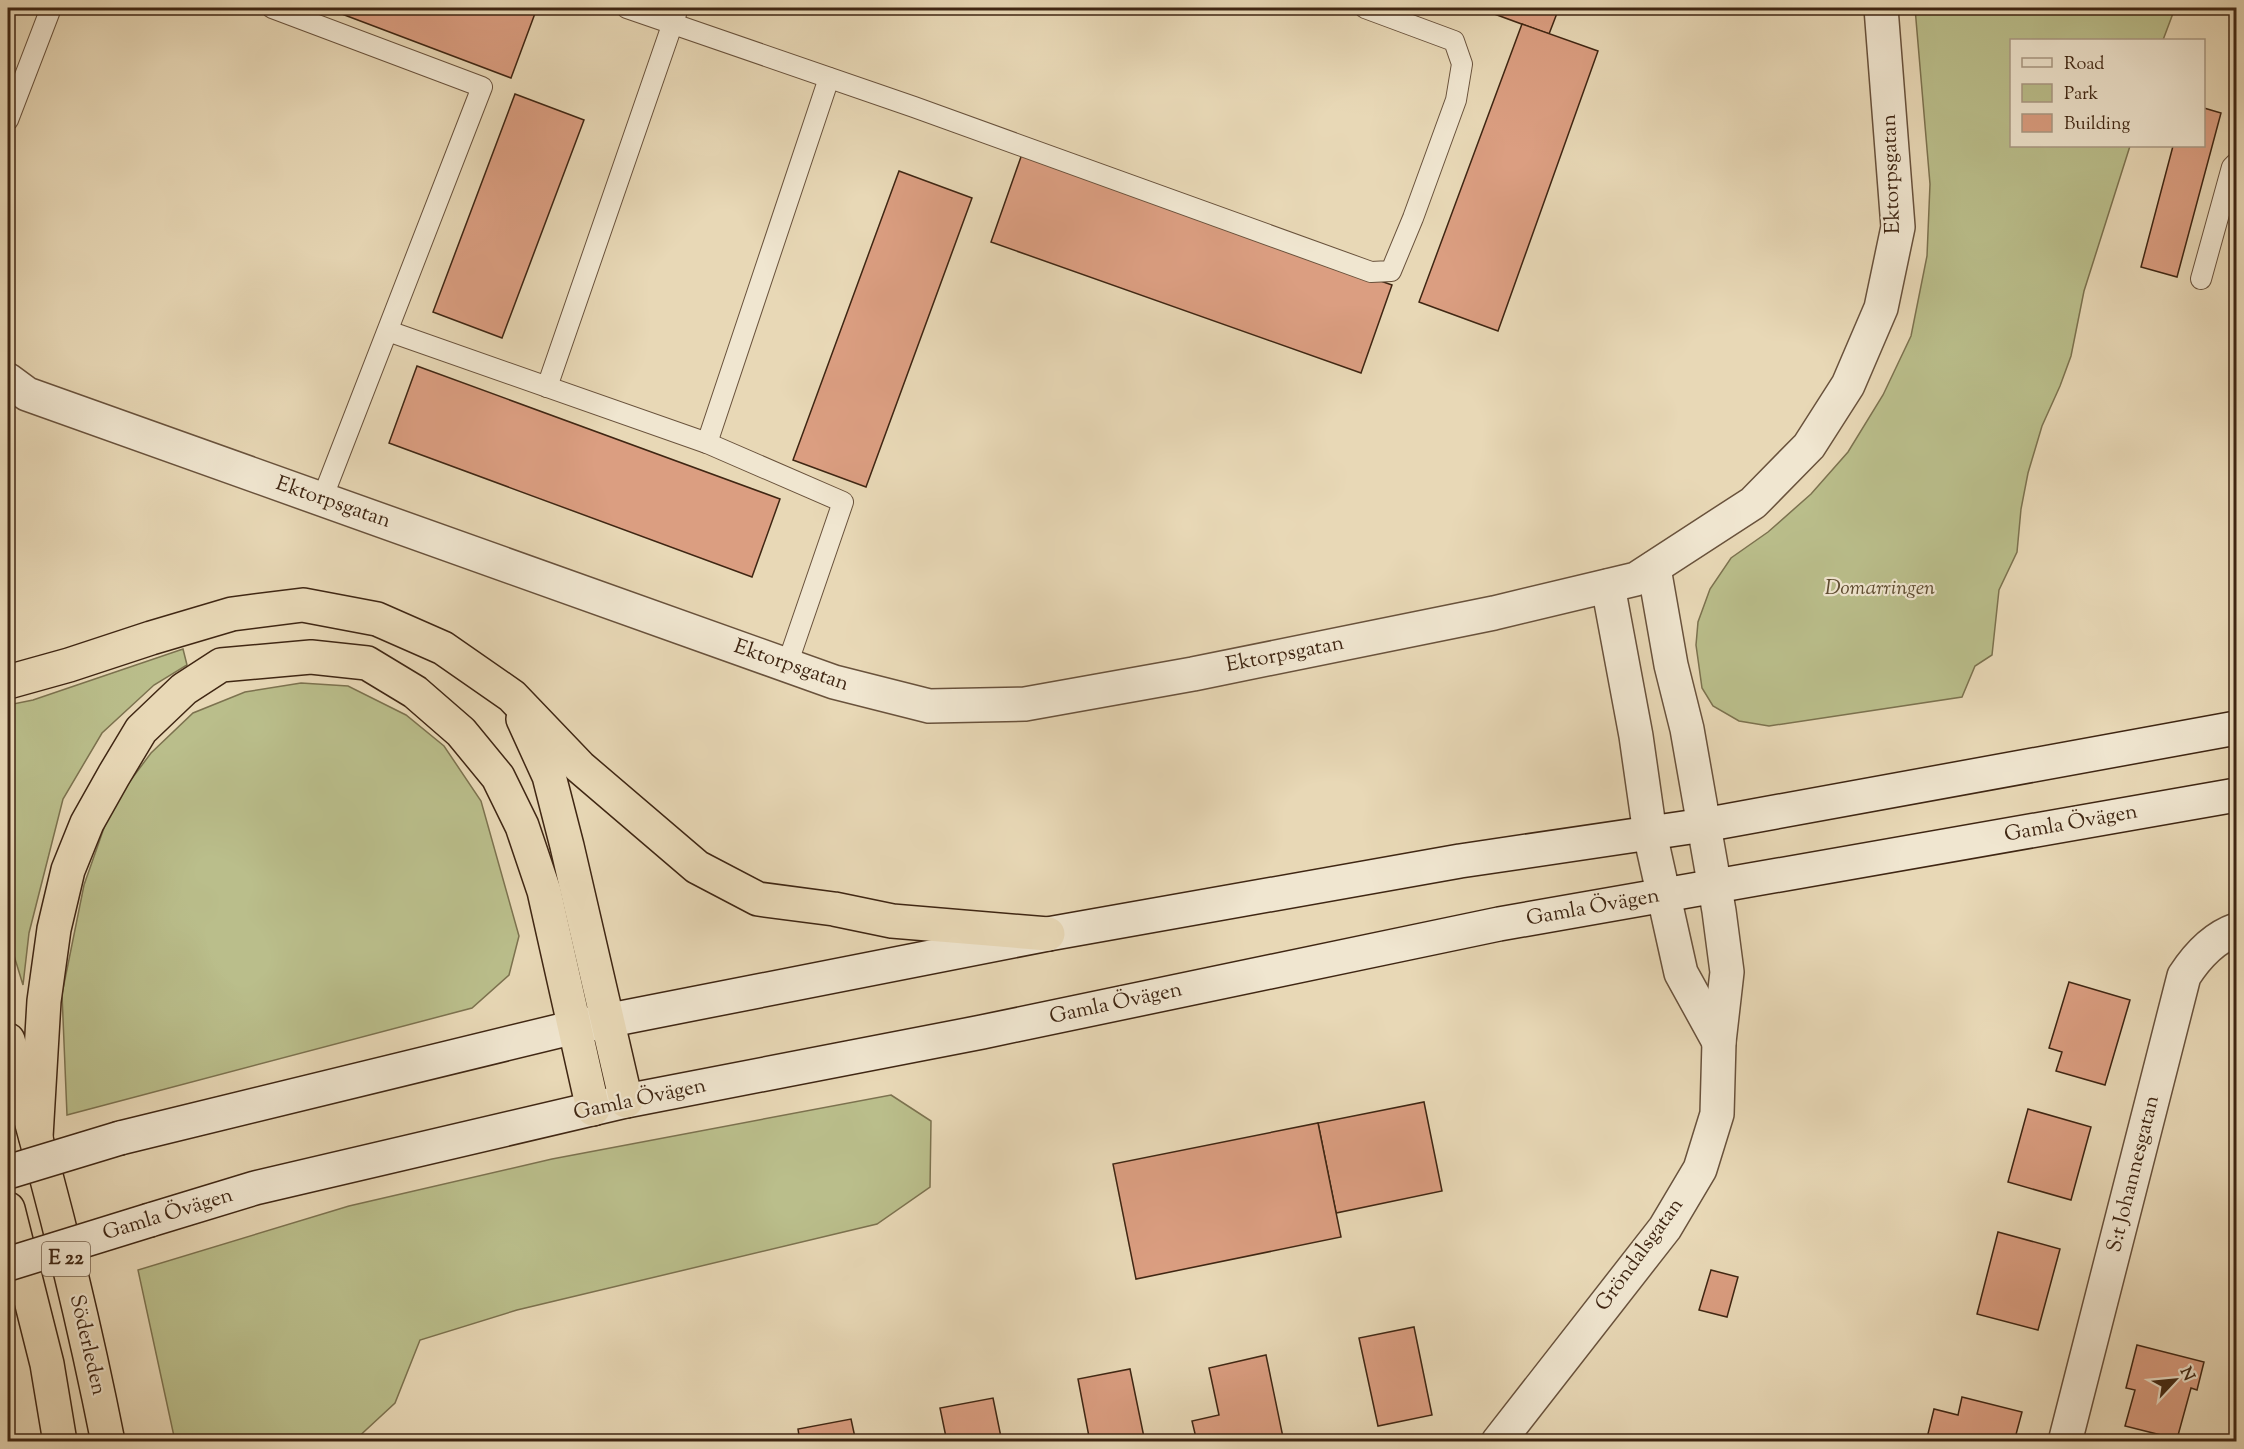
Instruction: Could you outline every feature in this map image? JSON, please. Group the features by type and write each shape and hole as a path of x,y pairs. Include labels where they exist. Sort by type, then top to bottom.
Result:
{"highway":[{"path":"8,682 232,614 303,605 377,619 443,648 513,696 580,767 697,867 758,899 834,909 892,921 1047,933"},
{"path":"36,1137 44,1001 54,929 68,870 87,823 141,730 184,689 221,665 310,657 367,663 415,692 461,732 498,777 522,826 544,891 593,1109"},
{"path":"513,696 549,776 626,1101"},
{"name":"Söderleden","path":"8,1040 36,1137 96,1381 108,1442"},
{"name":"Söderleden","path":"8,1209 46,1364 60,1442"}],"main road":[{"name":"Ektorpsgatan","path":"8,380 27,394 834,682 929,706 1025,704 1193,674 1483,616 1636,579 1753,503 1809,447 1848,385 1881,308 1898,227 1881,8"},
{"path":"1654,568 1671,665 1687,729 1704,825"},
{"path":"1608,586 1644,782 1650,834 1681,973 1719,1042"},
{"path":"8,1172 120,1138 608,1020 1047,933 1174,913 1460,861 1704,825 2236,728"},
{"name":"Gamla Övägen","path":"8,1264 255,1188 626,1101 982,1032 1499,924 2236,795"},
{"name":"Gröndalsgatan","path":"1498,1442 1665,1228 1700,1169 1717,1114 1719,1042 1727,972 1704,825"},
{"name":"S:t Johannesgatan","path":"2065,1442 2184,976 2199,953 2229,932 2236,930"}],"lane":[{"path":"8,120 51,8"},
{"path":"272,8 482,87 322,499"},
{"path":"627,8 675,16 829,78 1371,272 1391,271 1456,100 1462,64 1454,41 1365,8"},
{"path":"546,387 675,16"},
{"path":"707,443 829,78"},
{"path":"2201,279 2232,166 2236,163"},
{"path":"388,331 707,443 843,502 788,665"}],"green space":[{"name":"Domarringen","path":"1915,8 2175,8 2163,39 2010,39 2010,147 2130,147 2084,291 2071,356 2042,426 2028,473 2021,509 2017,552 1999,590 1992,655 1975,666 1962,697 1769,726 1739,721 1713,706 1702,688 1696,645 1698,622 1710,589 1731,558 1768,532 1811,494 1848,452 1883,395 1911,336 1927,256 1930,184"},
{"path":"183,649 187,665 154,685 102,733 63,799 29,933 23,985 8,936 8,705 33,700"},
{"path":"301,683 348,686 406,715 444,746 481,801 519,936 509,975 472,1008 67,1115 62,994 84,885 112,805 151,753 193,713 245,692"},
{"path":"891,1095 931,1121 930,1187 877,1224 517,1310 420,1340 395,1403 354,1441 175,1441 138,1270 349,1206 552,1159"}],"building":[{"path":"326,8 537,8 511,78"},
{"path":"1478,8 1559,8 1549,34"},
{"path":"1522,24 1598,51 1498,331 1419,302"},
{"path":"515,94 584,120 502,338 433,312"},
{"path":"2205,108 2221,113 2177,277 2141,267 2173,147 2205,147"},
{"path":"1022,154 1392,285 1361,373 991,242"},
{"path":"899,171 972,198 866,487 793,460"},
{"path":"417,366 780,499 752,577 389,443"},
{"path":"2069,982 2130,1000 2105,1085 2056,1071 2062,1052 2049,1048"},
{"path":"1424,1102 1442,1191 1336,1213 1318,1123"},
{"path":"2028,1109 2091,1127 2071,1200 2008,1182"},
{"path":"1318,1123 1341,1237 1136,1279 1113,1164"},
{"path":"1998,1232 2060,1249 2038,1330 1977,1314"},
{"path":"1711,1270 1738,1277 1727,1317 1699,1310"},
{"path":"1414,1327 1432,1415 1378,1426 1359,1338"},
{"path":"2137,1345 2204,1362 2197,1390 2191,1388 2177,1439 2125,1426 2135,1390 2126,1388"},
{"path":"1266,1355 1284,1442 1197,1442 1192,1421 1219,1415 1209,1368"},
{"path":"1130,1369 1145,1442 1090,1442 1078,1379"},
{"path":"1962,1397 2022,1412 2014,1442 1926,1442 1934,1409 1958,1415"},
{"path":"993,1398 1002,1442 947,1442 940,1408"},
{"path":"851,1419 856,1442 800,1442 798,1429"}]}
